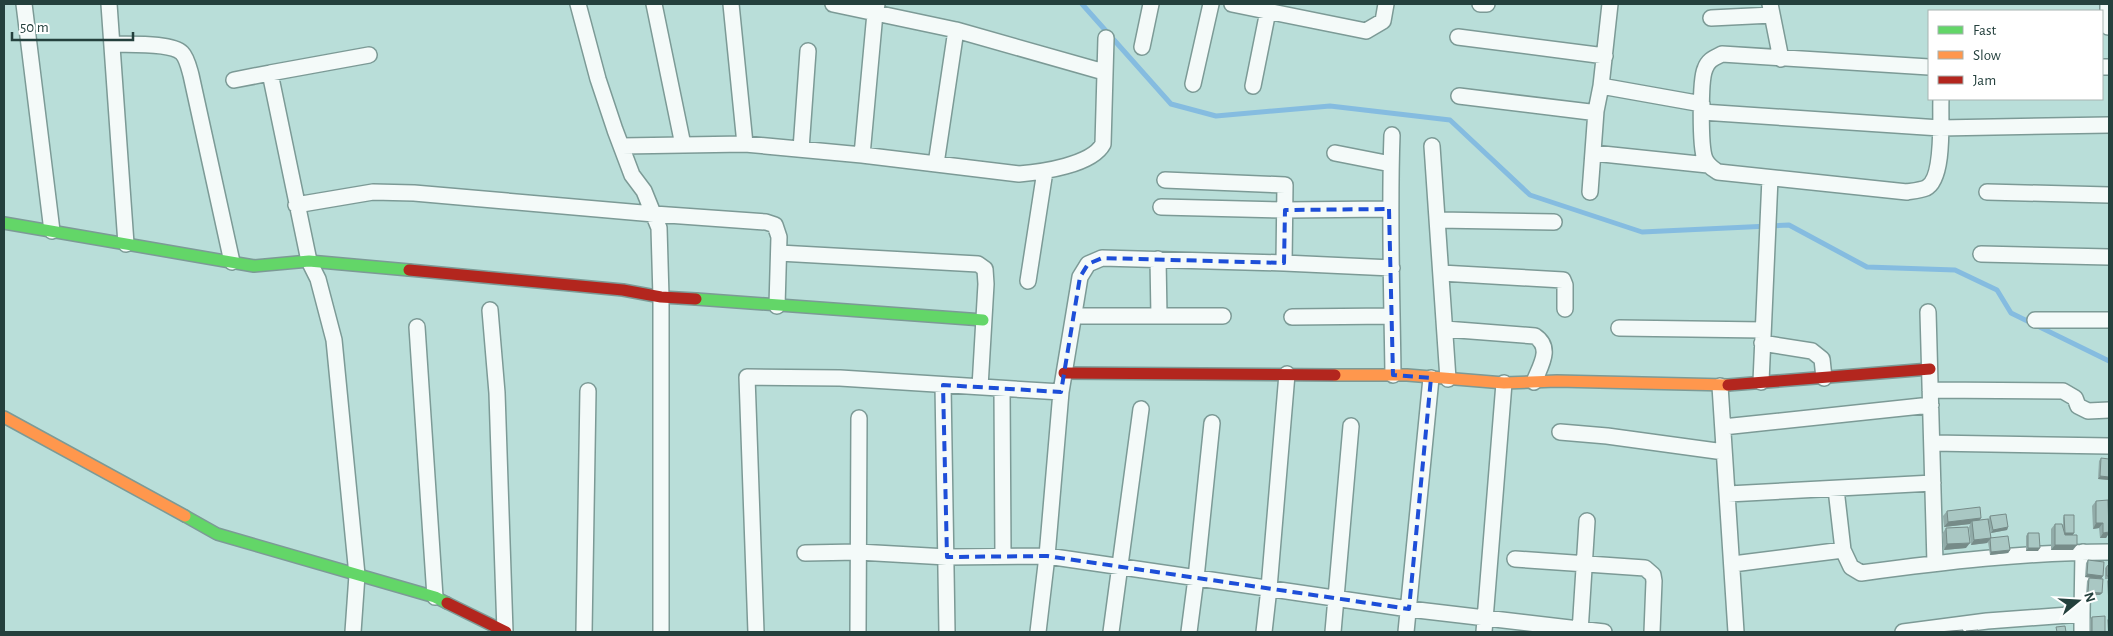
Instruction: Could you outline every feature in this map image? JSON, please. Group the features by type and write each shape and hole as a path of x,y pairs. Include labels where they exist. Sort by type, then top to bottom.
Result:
{"street":[{"path":"24,4 52,231"},
{"path":"109,4 126,244"},
{"path":"578,4 598,79 632,175 644,191 659,228 661,297 661,632"},
{"path":"654,4 683,145"},
{"path":"731,4 745,144"},
{"path":"833,4 876,8 1104,72"},
{"path":"1142,47 1152,4"},
{"path":"1193,84 1211,4"},
{"path":"1232,4 1366,31 1383,21 1386,4"},
{"path":"1480,4 1487,4"},
{"path":"1590,192 1596,110 1605,56 1610,4"},
{"path":"2106,27 2108,4"},
{"path":"862,155 876,8"},
{"path":"1711,18 1771,9 1781,59"},
{"path":"1253,86 1268,11"},
{"path":"936,164 956,30"},
{"path":"1458,37 1605,56"},
{"path":"622,146 745,144 862,155 1019,174 1045,171 1099,152 1103,144 1106,38"},
{"path":"112,44 166,46 184,54 191,74 232,262"},
{"path":"801,149 808,51"},
{"path":"1708,165 1704,156 1702,108 1704,70 1710,59 1722,54 1781,59 1928,66"},
{"path":"234,80 369,56"},
{"path":"270,73 309,262 318,279 334,340 357,575 353,632"},
{"path":"1601,86 1702,108 1940,128 2109,125"},
{"path":"1459,96 1590,112 1596,110"},
{"path":"1593,153 1708,165 1718,172 1907,192 1927,188 1934,180 1940,160 1941,100"},
{"path":"1392,135 1389,209 1392,268 1393,375"},
{"path":"1432,146 1448,379"},
{"path":"1335,153 1391,164"},
{"path":"1028,281 1045,171"},
{"path":"1761,382 1770,178"},
{"path":"1166,180 1285,185 1284,263"},
{"path":"296,204 373,192 414,193 766,222 775,225 779,237 777,306"},
{"path":"1987,192 2109,195"},
{"path":"1161,207 1285,210 1389,209"},
{"path":"1438,220 1554,222"},
{"path":"4,223 254,266 309,262 623,290 661,297 983,320"},
{"path":"779,253 978,264 986,269 980,387"},
{"path":"1981,254 2109,257"},
{"path":"1038,632 1047,556 1061,392 1080,277 1088,264 1102,258 1392,268"},
{"path":"1158,259 1159,316"},
{"path":"1441,273 1563,280 1565,285 1565,310"},
{"path":"4,417 218,534 435,597 506,632 497,393 490,310"},
{"path":"1928,312 1935,563"},
{"path":"1074,316 1223,316"},
{"path":"1292,316 1392,316"},
{"path":"2035,320 2109,320"},
{"path":"417,327 435,597"},
{"path":"1619,328 1763,337 1812,351 1822,359 1824,378"},
{"path":"1445,329 1535,336 1542,341 1546,350 1534,382"},
{"path":"1064,373 1393,375 1504,384 1534,382 1638,382 1720,386 1930,369"},
{"path":"1264,632 1286,374"},
{"path":"756,632 747,377 840,378 1061,392"},
{"path":"1406,632 1431,378"},
{"path":"1484,625 1504,384"},
{"path":"943,385 947,632"},
{"path":"1720,386 1736,632"},
{"path":"1002,389 1003,556"},
{"path":"1930,390 2064,391 2075,398 2078,406 2088,411 2109,410"},
{"path":"584,632 588,391"},
{"path":"1723,427 1931,405"},
{"path":"1111,632 1141,409"},
{"path":"858,632 859,418"},
{"path":"1189,632 1212,423"},
{"path":"1334,632 1351,426"},
{"path":"1560,432 1607,436 1724,452"},
{"path":"1932,443 2109,446"},
{"path":"1728,494 1933,483"},
{"path":"1836,489 1843,550 1851,567 1861,573 1935,563 2083,552 2109,552"},
{"path":"1580,631 1587,520"},
{"path":"1733,564 1843,550"},
{"path":"805,553 858,552 947,557 1047,556 1409,609 1484,625 1604,632"},
{"path":"2082,632 2083,552"},
{"path":"1515,559 1645,568 1652,575 1652,632"},
{"path":"1903,632 1987,621 2082,614"}],"highlighted area":[{"path":"1389,209 1393,375 1431,378 1409,609 1047,556 947,557 943,385 1061,392 1080,277 1088,264 1102,258 1284,263 1285,210"}],"building":[{"path":"2101,458 2109,459 2109,477 2100,476"},
{"path":"2108,500 2109,532 2103,533 2103,523 2096,523 2096,501"},
{"path":"1980,507 1981,518 1948,522 1947,511"},
{"path":"2006,514 2008,527 1993,530 1990,516"},
{"path":"2064,515 2074,515 2074,533 2065,533"},
{"path":"1988,519 1991,538 1974,540 1972,521"},
{"path":"2055,524 2062,524 2065,535 2077,535 2077,545 2055,545"},
{"path":"1968,527 1970,543 1947,544 1946,528"},
{"path":"2028,533 2039,533 2040,548 2028,548"},
{"path":"2008,536 2010,550 1991,552 1990,538"},
{"path":"2088,560 2104,562 2103,576 2087,574"},
{"path":"2109,565 2109,576 2107,576 2107,566"},
{"path":"2089,578 2103,579 2102,593 2088,592"},
{"path":"2105,616 2105,632 2092,632 2092,617"},
{"path":"2065,626 2066,632 2057,632 2056,627"},
{"path":"1963,630 1963,632 1938,632"},
{"path":"1978,630 1978,632 1966,632 1966,631"}],"waterway":[{"path":"1082,4 1171,104 1216,116 1330,106 1450,120 1530,195 1642,232 1789,225 1867,267 1955,270 1997,290 2011,313 2109,361"}],"traffic: fast":[{"path":"4,223 254,266 309,261 409,270"},
{"path":"696,299 983,320"},
{"path":"185,516 217,534 435,597 447,603"}],"traffic: slow":[{"path":"1335,375 1407,375 1504,383 1557,381 1728,385"},
{"path":"4,417 185,516"}],"traffic: jam":[{"path":"409,270 623,290 661,297 696,299"},
{"path":"1728,385 1930,369"},
{"path":"1064,373 1335,375"},
{"path":"447,603 506,632"}]}
